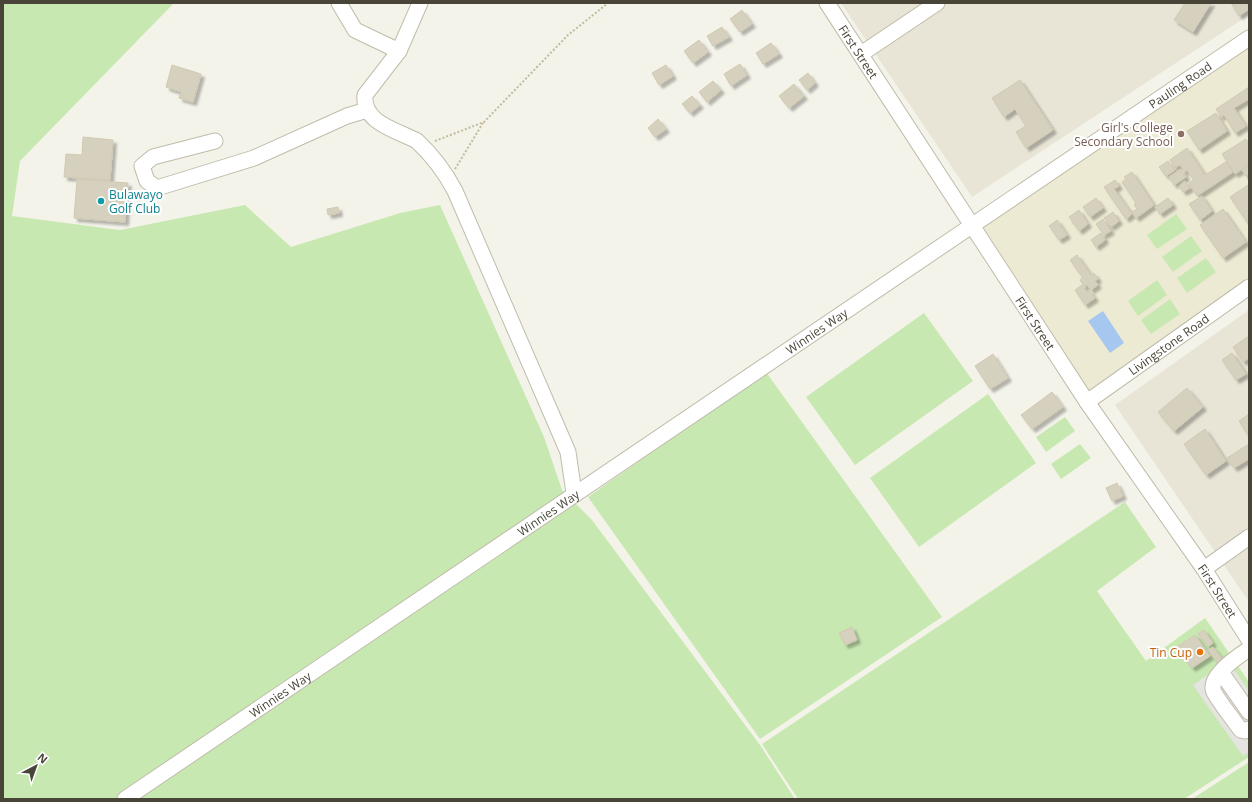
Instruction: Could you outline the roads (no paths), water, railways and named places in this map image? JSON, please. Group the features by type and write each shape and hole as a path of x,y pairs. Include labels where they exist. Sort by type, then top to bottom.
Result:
{"street":[{"path":"339,3 355,30 399,51"},
{"path":"420,3 399,51 365,95 364,103 372,118 417,141 442,168 449,180 568,452 574,493"},
{"name":"First Street","path":"827,3 1087,402 1204,569 1249,640"},
{"path":"861,54 938,3"},
{"name":"Pauling Road","path":"971,225 1249,38"},
{"path":"215,141 153,157 142,166 147,181 157,188 247,160 367,110"},
{"name":"Winnies Way","path":"125,799 971,225"},
{"name":"Livingstone Road","path":"1087,402 1249,287"},
{"path":"1204,569 1249,537"},
{"path":"1249,649 1221,672 1216,677 1213,684 1214,691 1241,730 1245,731 1249,729"},
{"path":"1221,672 1249,712"}],"water":[{"path":"1103,311 1124,343 1110,353 1088,321"}],"place":[{"name":"Girl's College Secondary School","path":"1181,134"},
{"name":"Bulawayo Golf Club","path":"101,201"},
{"name":"Tin Cup","path":"1200,652"}]}
